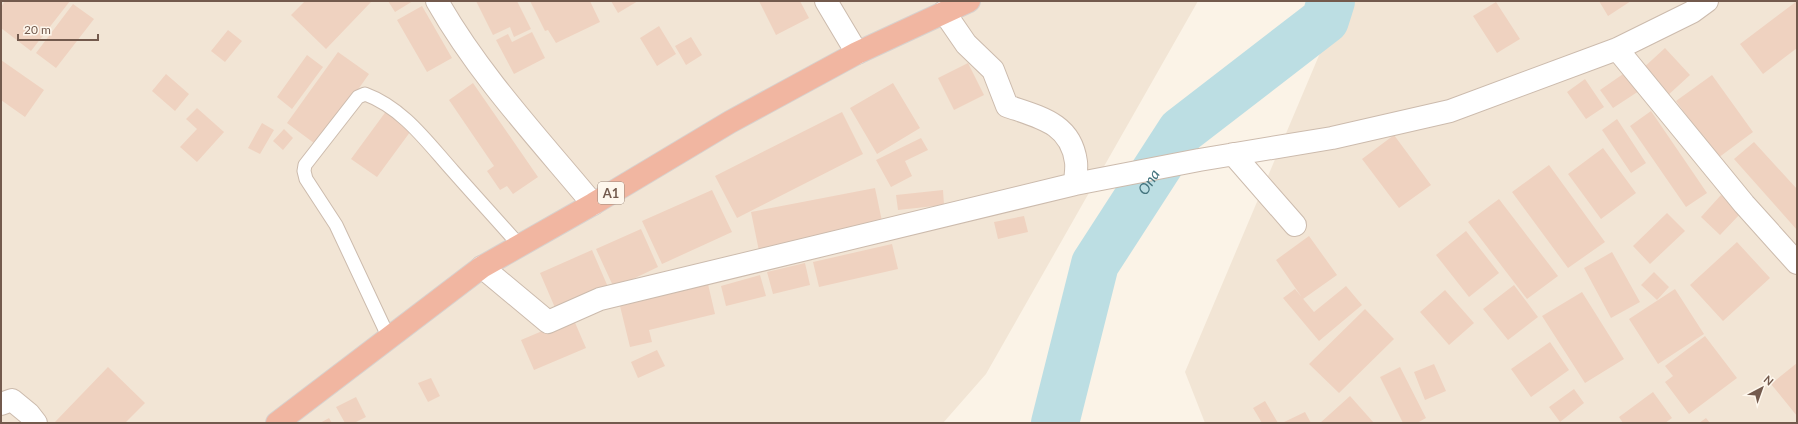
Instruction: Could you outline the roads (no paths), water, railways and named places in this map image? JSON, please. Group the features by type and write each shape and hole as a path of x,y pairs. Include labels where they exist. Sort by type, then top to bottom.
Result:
{"highway":[{"name":"A1","path":"277,423 482,267 593,204 730,122 857,53 969,1"}],"street":[{"path":"437,1 451,26 495,85 593,204"},
{"path":"826,1 857,53"},
{"path":"482,267 548,322 600,299 1075,184 1233,154 1332,138 1450,111 1617,49 1692,12 1707,1"},
{"path":"944,12 966,44 993,70 1007,106 1049,120 1067,135 1076,162 1075,184"},
{"path":"1617,49 1744,204 1797,264"},
{"path":"1233,154 1295,225"},
{"path":"1,404 12,400 29,414 36,423"}],"lane":[{"path":"389,338 336,225 306,179 304,171 305,165 358,97 365,94 376,98 390,106 413,126 520,246"}],"waterway":[{"name":"Ona","path":"1055,423 1095,264 1181,131 1325,20 1331,1"}]}
